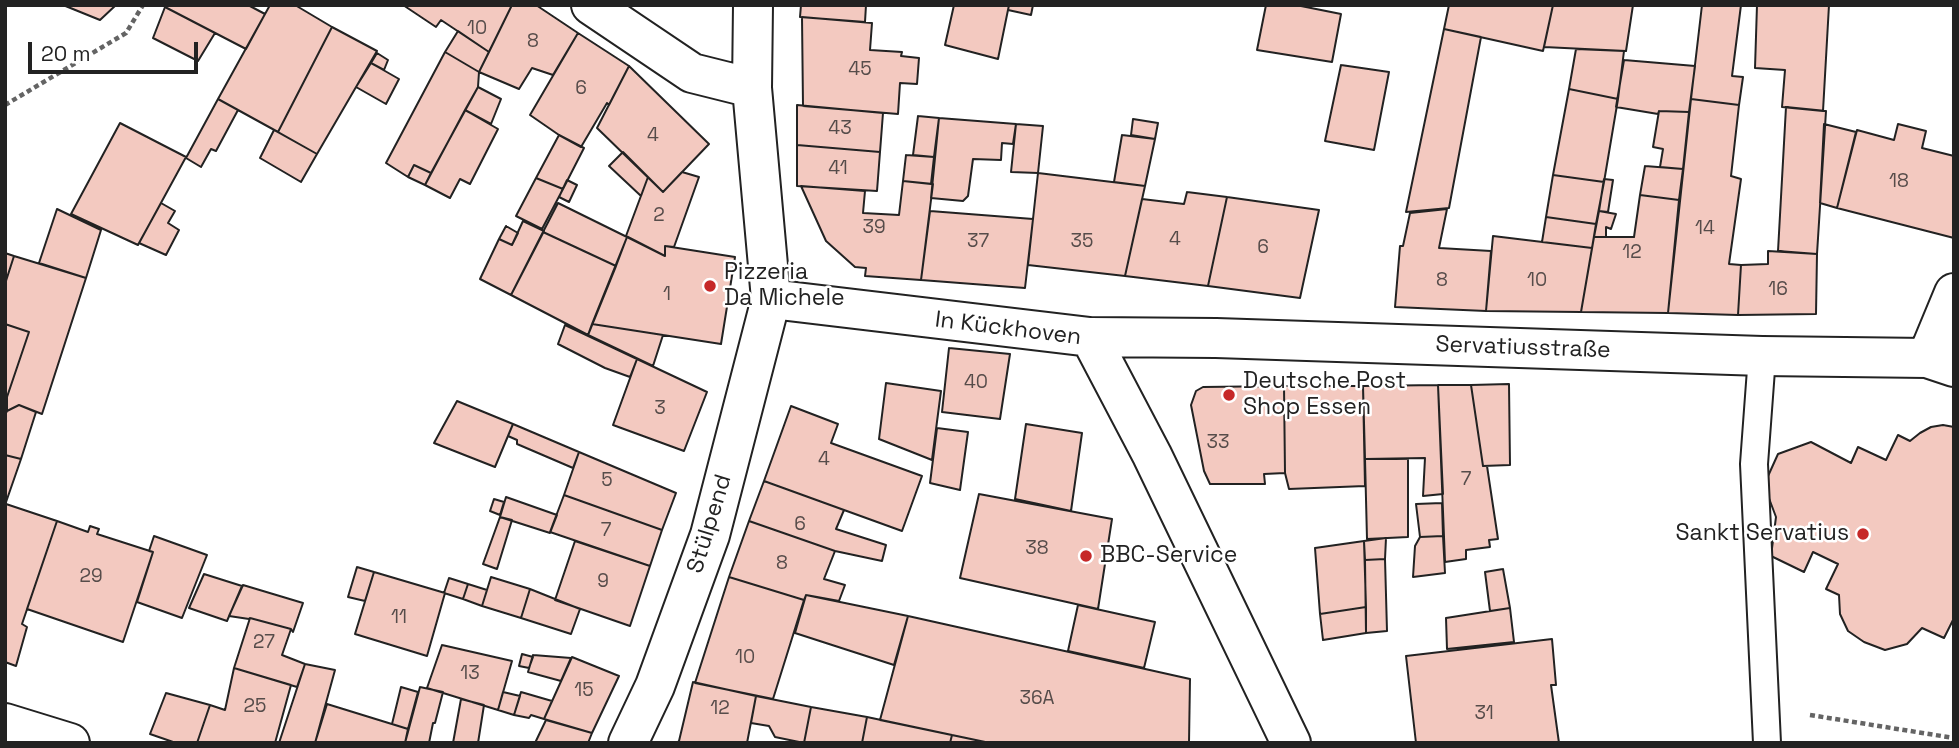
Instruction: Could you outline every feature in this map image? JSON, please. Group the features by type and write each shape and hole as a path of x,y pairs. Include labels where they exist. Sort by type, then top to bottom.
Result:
{"street":[{"path":"591,5 692,74 752,88"},
{"path":"753,5 752,88 771,299"},
{"path":"1940,363 1954,293"},
{"name":"In Kückhoven","path":"771,299 1090,337 1136,423 1291,743"},
{"name":"Stülpend","path":"628,743 655,685 710,536 771,299"},
{"name":"Servatiusstraße","path":"1090,337 1230,338 1940,363"},
{"path":"5,723 70,743"}],"lane":[{"path":"1762,356 1748,464 1767,708 1767,743"}],"path":[{"path":"5,105 126,33 143,5"},
{"path":"1767,708 1954,738"}],"building":[{"path":"63,5 116,5 100,20"},
{"path":"248,5 265,14 246,49 165,7"},
{"path":"270,5 295,5 332,27 278,132 218,99"},
{"path":"403,5 512,5 489,52 441,20 436,27"},
{"path":"512,5 536,5 578,33 553,75 532,68 519,89 479,72"},
{"path":"801,5 866,5 865,22 800,17"},
{"path":"954,5 1009,5 998,59 945,45"},
{"path":"1009,5 1033,5 1031,15 1008,10"},
{"path":"1266,5 1296,5 1341,14 1332,62 1257,50"},
{"path":"1449,5 1553,5 1543,51 1444,29"},
{"path":"1553,5 1633,5 1626,51 1544,47"},
{"path":"1702,5 1741,5 1732,76 1743,77 1739,105 1691,99"},
{"path":"1757,5 1829,5 1823,111 1782,107 1785,70 1755,68"},
{"path":"165,7 215,33 198,61 153,38"},
{"path":"802,17 872,23 870,50 902,52 901,56 919,58 917,84 900,83 898,114 803,106"},
{"path":"332,27 377,51 317,154 278,132"},
{"path":"1444,29 1481,37 1449,208 1406,212"},
{"path":"458,31 489,52 479,72 445,52"},
{"path":"578,33 629,66 609,105 607,103 581,147 530,115"},
{"path":"1576,49 1624,51 1618,99 1569,89"},
{"path":"445,52 479,72 478,87 431,173 414,165 408,177 386,163"},
{"path":"377,53 388,60 384,70 371,63"},
{"path":"1624,60 1695,66 1689,112 1659,111 1658,114 1616,107"},
{"path":"371,63 399,79 386,104 356,87"},
{"path":"1341,65 1389,72 1374,150 1325,141"},
{"path":"629,66 709,144 663,192 597,128"},
{"path":"478,87 501,99 491,124 465,110"},
{"path":"1569,89 1618,99 1604,182 1553,175"},
{"path":"218,99 238,110 216,151 211,149 201,167 186,158"},
{"path":"1691,99 1739,105 1731,176 1741,179 1729,264 1741,265 1738,315 1668,313"},
{"path":"797,105 883,113 880,152 797,145"},
{"path":"1786,107 1826,111 1817,254 1778,251"},
{"path":"465,110 498,129 470,184 460,179 450,198 425,185"},
{"path":"1659,111 1689,112 1683,169 1660,167 1663,149 1653,147"},
{"path":"918,116 939,118 934,157 913,155"},
{"path":"939,118 1016,124 1013,144 1002,143 1001,160 973,159 968,196 963,201 931,198"},
{"path":"1133,119 1158,123 1155,139 1131,135"},
{"path":"120,123 186,157 138,245 71,214"},
{"path":"1016,124 1043,126 1038,173 1011,172"},
{"path":"1824,124 1856,132 1837,208 1820,203"},
{"path":"1898,124 1926,131 1922,148 1954,156 1954,238 1837,208 1857,130 1894,140"},
{"path":"274,130 317,154 301,182 260,158"},
{"path":"559,135 584,148 563,189 536,178"},
{"path":"1122,135 1155,139 1145,186 1114,182"},
{"path":"797,145 880,152 877,191 797,186"},
{"path":"623,152 648,177 641,196 609,166"},
{"path":"906,155 934,157 931,184 903,181"},
{"path":"414,165 431,173 425,185 408,177"},
{"path":"1645,166 1683,169 1679,200 1640,195"},
{"path":"682,172 699,177 674,247 665,246 665,256 626,236 648,177 663,192"},
{"path":"1038,173 1145,186 1125,276 1028,265"},
{"path":"1553,175 1604,182 1596,224 1546,217"},
{"path":"536,178 563,189 542,229 516,216"},
{"path":"1604,179 1613,180 1608,212 1599,211"},
{"path":"567,180 577,185 569,202 559,197"},
{"path":"903,181 933,184 921,280 865,276 866,268 855,267 826,241 801,186 865,191 863,213 899,215"},
{"path":"1187,192 1227,197 1208,286 1125,276 1142,199 1184,204"},
{"path":"1640,195 1679,200 1668,313 1581,312 1594,237 1634,237"},
{"path":"1227,197 1319,210 1300,298 1208,286"},
{"path":"161,203 175,211 168,223 179,230 166,255 139,243"},
{"path":"558,203 627,237 616,266 543,232"},
{"path":"57,209 101,230 86,278 39,263"},
{"path":"1447,209 1439,248 1491,251 1486,311 1395,307 1400,246 1403,246 1410,213"},
{"path":"930,211 1033,219 1025,288 921,280"},
{"path":"1599,211 1616,214 1611,229 1606,227 1606,237 1594,237"},
{"path":"1546,217 1596,224 1592,248 1542,242"},
{"path":"523,221 544,231 511,295 480,279 499,239 512,245"},
{"path":"506,226 518,233 512,245 499,239"},
{"path":"543,232 616,266 588,335 511,295"},
{"path":"1493,236 1592,248 1581,312 1486,311"},
{"path":"627,237 665,256 665,246 735,257 721,344 592,324"},
{"path":"1768,251 1817,254 1816,314 1738,315 1741,265 1768,264"},
{"path":"5,253 14,256 5,284"},
{"path":"14,256 86,278 42,414 19,405 7,411 7,397 29,332 5,324 5,284"},
{"path":"5,324 29,332 7,397 5,396"},
{"path":"592,324 663,335 653,366 588,335"},
{"path":"565,325 637,359 630,377 605,368 558,344"},
{"path":"949,348 1010,354 1000,419 942,412"},
{"path":"637,359 707,392 684,451 613,425"},
{"path":"886,383 941,391 932,460 879,439"},
{"path":"1509,384 1510,465 1483,466 1471,385"},
{"path":"1438,385 1471,385 1483,466 1487,466 1498,539 1489,540 1490,547 1466,550 1466,559 1445,562"},
{"path":"1438,385 1443,494 1423,496 1425,458 1365,459 1363,386"},
{"path":"1284,386 1285,473 1264,474 1265,484 1210,484 1204,471 1191,405 1196,391 1203,387"},
{"path":"1284,386 1363,386 1365,486 1289,489 1285,473"},
{"path":"457,401 513,424 495,467 434,443"},
{"path":"19,405 36,412 21,459 5,455 5,415"},
{"path":"791,406 838,424 831,443 922,476 902,531 764,481"},
{"path":"513,424 579,452 573,468 517,444 517,440 508,436"},
{"path":"1026,424 1082,433 1071,511 1015,499"},
{"name":"Sankt Servatius","path":"1931,427 1954,427 1954,618 1944,638 1922,628 1907,644 1885,650 1864,642 1848,631 1840,614 1839,595 1826,589 1838,564 1813,552 1804,572 1771,556 1776,517 1764,485 1778,454 1811,442 1851,463 1858,447 1886,460 1898,435 1910,441"},
{"path":"937,428 968,432 960,490 930,483"},
{"path":"579,452 676,493 662,530 564,495"},
{"path":"5,455 21,459 5,505"},
{"path":"1365,459 1408,459 1408,537 1367,539"},
{"path":"764,481 844,510 836,529 886,545 882,561 835,551 749,521"},
{"path":"979,494 1112,519 1098,609 960,578"},
{"path":"564,495 662,530 650,566 550,532"},
{"path":"506,497 557,515 550,533 500,517"},
{"path":"494,499 504,502 500,515 490,511"},
{"path":"1442,503 1443,536 1420,537 1416,504"},
{"path":"6,504 57,521 22,624 27,627 16,666 5,662"},
{"path":"500,517 512,520 497,569 483,564"},
{"path":"57,521 88,532 90,526 99,529 97,534 153,552 123,642 27,609"},
{"path":"749,521 835,551 824,579 845,585 839,601 806,595 804,600 729,577"},
{"path":"154,536 207,555 182,618 137,602 153,552 149,551"},
{"path":"1443,536 1445,573 1413,577 1415,546 1420,537"},
{"path":"1386,538 1385,559 1365,560 1364,541"},
{"path":"575,541 650,566 630,626 555,600"},
{"path":"1364,541 1366,607 1320,614 1315,548"},
{"path":"1385,559 1387,631 1366,633 1365,560"},
{"path":"357,567 374,572 365,601 348,597"},
{"path":"1503,569 1510,608 1490,611 1485,572"},
{"path":"374,572 445,593 427,656 355,634"},
{"path":"204,574 242,586 227,621 189,608"},
{"path":"491,577 530,589 521,618 482,606"},
{"path":"729,577 804,600 773,699 695,683"},
{"path":"449,578 468,584 463,599 444,593"},
{"path":"468,584 487,590 482,606 463,599"},
{"path":"243,585 303,603 293,632 291,629 250,618 229,616"},
{"path":"530,589 580,609 571,634 521,618"},
{"path":"806,595 908,616 894,665 795,633"},
{"path":"1078,605 1155,622 1144,668 1068,651"},
{"path":"1366,607 1366,633 1323,640 1320,614"},
{"path":"1510,608 1514,642 1447,649 1446,618"},
{"path":"908,616 1190,679 1189,743 990,743 880,720"},
{"path":"250,618 291,629 282,655 305,664 297,687 234,668"},
{"path":"1552,639 1556,685 1551,685 1559,743 1416,743 1406,656"},
{"path":"442,645 512,661 498,710 427,688"},
{"path":"522,654 533,657 529,668 519,666"},
{"path":"533,655 571,658 561,681 528,672"},
{"path":"572,657 619,676 592,733 544,719"},
{"path":"305,664 335,670 315,743 279,743"},
{"path":"234,668 291,685 275,743 197,743 210,705 225,710"},
{"path":"693,682 756,696 747,743 677,743"},
{"path":"401,687 418,692 408,729 392,724"},
{"path":"420,687 443,692 435,723 429,743 405,743"},
{"path":"503,692 520,696 514,715 498,710"},
{"path":"521,692 552,701 544,719 531,715 529,718 514,715"},
{"path":"166,693 210,705 197,743 176,743 150,734"},
{"path":"756,696 811,707 804,743 775,737 769,726 751,723"},
{"path":"461,699 484,705 478,743 453,743"},
{"path":"327,704 408,729 405,743 315,743"},
{"path":"811,707 867,717 862,743 804,743"},
{"path":"867,717 952,735 950,743 862,743"},
{"path":"546,720 592,733 588,743 535,743"},
{"path":"952,735 990,743 950,743"}],"place":[{"name":"Pizzeria Da Michele","path":"710,286"},
{"name":"Deutsche Post Shop Essen","path":"1229,395"},
{"name":"Sankt Servatius","path":"1863,534"},
{"name":"BBC-Service","path":"1086,556"}]}
